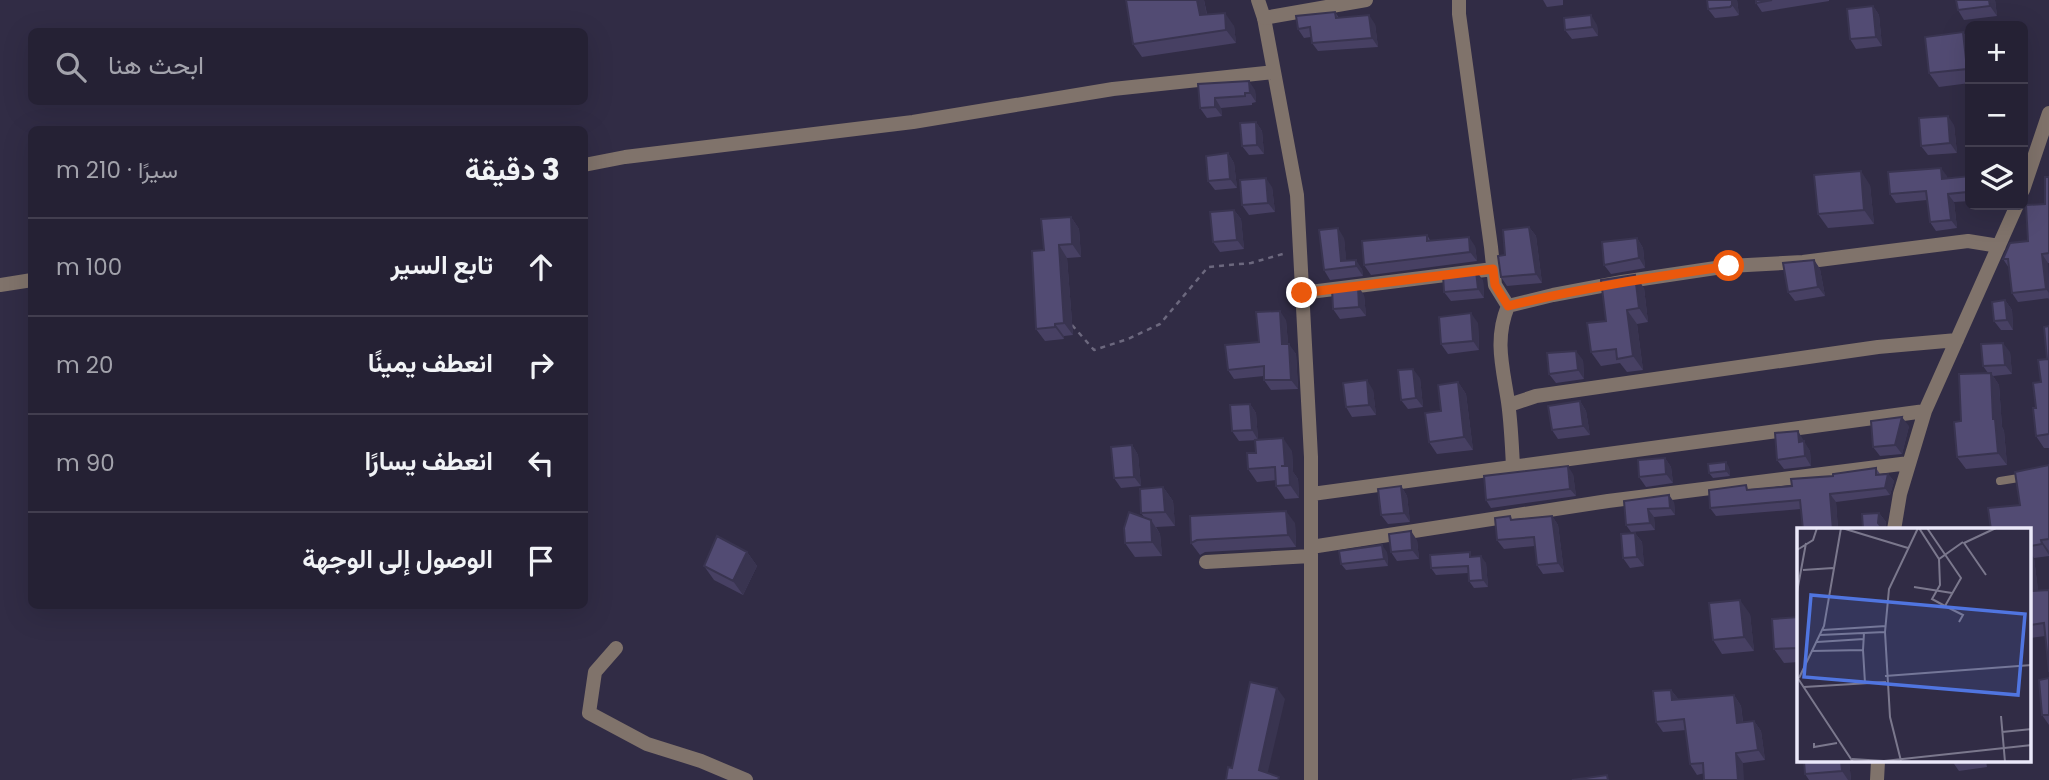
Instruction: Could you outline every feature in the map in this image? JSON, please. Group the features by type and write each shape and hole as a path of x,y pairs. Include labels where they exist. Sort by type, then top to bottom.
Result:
{"street":[{"path":"1258,0 1264,18 1297,195 1312,494 1311,780"},
{"path":"1264,18 1366,0"},
{"path":"1459,0 1495,285 1508,306"},
{"path":"588,164 625,157 913,122 1113,89 1274,72"},
{"path":"2028,175 2049,113"},
{"path":"1894,528 1900,494 1925,411 2015,210"},
{"path":"1508,306 1622,282 1729,266 1803,262 1968,241 1999,246"},
{"path":"1302,293 1493,269"},
{"path":"0,285 28,281"},
{"path":"1508,306 1501,324 1503,378 1513,467"},
{"path":"1508,405 1536,396 1878,347 1957,341"},
{"path":"1312,494 1925,411"},
{"path":"1206,562 1311,552 1608,501 1909,463"},
{"path":"616,649 595,672 589,713 647,744 701,761 746,780"},
{"path":"1877,780 1878,762"}],"lane":[{"path":"2000,481 2037,475"}],"path":[{"path":"1072,325 1094,350 1128,339 1160,324 1208,267 1251,263 1300,249"}],"building":[{"path":"1126,0 1197,0 1200,15 1225,13 1226,30 1133,44"},
{"path":"1707,0 1732,0 1732,5 1708,9"},
{"path":"1956,0 1989,0 1990,6 1958,10"},
{"path":"1873,6 1876,37 1850,39 1847,9"},
{"path":"1335,12 1336,18 1369,15 1372,38 1312,43 1310,27 1298,29 1296,16"},
{"path":"1591,15 1592,27 1565,30 1564,18"},
{"path":"1963,32 1965,69 1929,73 1925,37"},
{"path":"1249,81 1250,93 1245,93 1245,96 1215,98 1215,107 1200,108 1198,84"},
{"path":"1948,116 1950,143 1921,146 1919,118"},
{"path":"1256,122 1257,145 1242,146 1240,123"},
{"path":"1228,153 1230,179 1208,181 1206,156"},
{"path":"1941,168 1942,179 1965,177 1965,192 1948,194 1951,220 1930,222 1926,191 1890,194 1888,172"},
{"path":"1861,171 1864,210 1818,214 1814,175"},
{"path":"2045,177 2049,177 2049,253 2042,254 2046,289 2012,293 2008,259 2003,259 2010,243 2028,241 2028,205 2045,204"},
{"path":"1266,178 1268,203 1242,205 1240,180"},
{"path":"1234,210 1237,240 1213,242 1210,212"},
{"path":"1071,217 1072,244 1059,245 1064,323 1036,329 1032,251 1044,250 1041,219"},
{"path":"1529,227 1536,274 1501,277 1498,256 1505,255 1503,230"},
{"path":"1338,228 1341,261 1356,260 1356,266 1324,270 1319,230"},
{"path":"1427,235 1427,241 1469,237 1470,252 1364,265 1362,241"},
{"path":"1637,238 1639,258 1604,265 1602,242"},
{"path":"1814,260 1818,287 1788,292 1783,263"},
{"path":"1476,271 1478,289 1444,292 1443,275"},
{"path":"1635,275 1639,308 1627,310 1633,356 1617,359 1616,349 1591,352 1587,323 1606,321 1601,280"},
{"path":"1358,286 1359,307 1333,309 1332,289"},
{"path":"2005,300 2007,320 1994,321 1992,302"},
{"path":"1280,311 1282,344 1289,344 1291,380 1264,380 1264,366 1228,370 1225,345 1259,342 1256,312"},
{"path":"1471,313 1473,341 1441,344 1439,317"},
{"path":"2049,326 2049,434 2036,436 2033,383 2041,382 2038,360 2047,359 2044,327"},
{"path":"2003,343 2005,365 1983,366 1981,344"},
{"path":"1576,351 1578,370 1549,374 1547,353"},
{"path":"1413,369 1416,398 1401,400 1398,370"},
{"path":"1991,373 1998,453 1957,457 1954,422 1961,421 1959,374"},
{"path":"1367,380 1369,405 1346,407 1343,383"},
{"path":"1458,382 1464,437 1429,442 1425,413 1441,411 1438,385"},
{"path":"1580,401 1583,426 1552,430 1548,406"},
{"path":"1250,404 1252,430 1232,431 1230,405"},
{"path":"1902,417 1895,445 1873,447 1871,421"},
{"path":"1798,431 1799,442 1804,441 1805,456 1777,460 1775,433"},
{"path":"1283,438 1285,466 1289,466 1290,485 1276,486 1275,467 1248,469 1247,453 1256,453 1255,440"},
{"path":"1132,445 1134,477 1114,478 1111,447"},
{"path":"1665,458 1666,474 1639,477 1638,460"},
{"path":"1726,462 1726,471 1709,473 1708,464"},
{"path":"2049,465 2049,539 2041,540 2042,544 2032,546 2032,528 1991,528 1988,508 2020,505 2015,472"},
{"path":"1568,466 1570,489 1486,500 1484,476"},
{"path":"1876,468 1876,475 1888,474 1885,488 1830,494 1833,528 1803,528 1800,500 1710,508 1709,490 1746,485 1747,490 1792,486 1791,479"},
{"path":"1401,486 1404,513 1381,515 1378,489"},
{"path":"1163,487 1165,512 1141,513 1140,489"},
{"path":"1669,495 1670,508 1648,509 1650,523 1626,525 1624,501"},
{"path":"1286,511 1288,535 1197,540 1191,543 1190,516"},
{"path":"1129,512 1151,520 1152,542 1125,543 1124,528"},
{"path":"1879,513 1878,523 1881,527 1863,528 1862,514"},
{"path":"1510,516 1511,520 1552,516 1558,563 1537,565 1534,537 1497,540 1495,518"},
{"path":"1411,531 1412,550 1391,552 1389,534"},
{"path":"1635,533 1637,557 1623,558 1621,534"},
{"path":"717,536 747,552 733,581 704,566"},
{"path":"1382,545 1384,559 1341,564 1339,551"},
{"path":"1470,552 1470,557 1481,556 1483,580 1469,581 1468,566 1431,568 1430,555"},
{"path":"2049,590 2049,672 2044,623 2032,625 2032,591"},
{"path":"1740,600 1744,637 1713,640 1709,603"},
{"path":"1797,617 1797,648 1774,649 1772,619"},
{"path":"2049,678 2049,715 2042,715 2039,680"},
{"path":"1250,682 1277,688 1259,770 1279,777 1278,780 1226,780 1228,767 1232,768"},
{"path":"1671,690 1672,700 1734,695 1737,723 1754,721 1758,750 1736,753 1738,780 1704,780 1703,763 1690,764 1684,719 1656,722 1653,691"},
{"path":"1804,762 1841,762 1842,771 1805,774"},
{"path":"1607,775 1608,780 1572,780"}],"route":[{"path":"1302,293 1493,269 1495,285 1508,306 1622,282 1729,266"}]}
